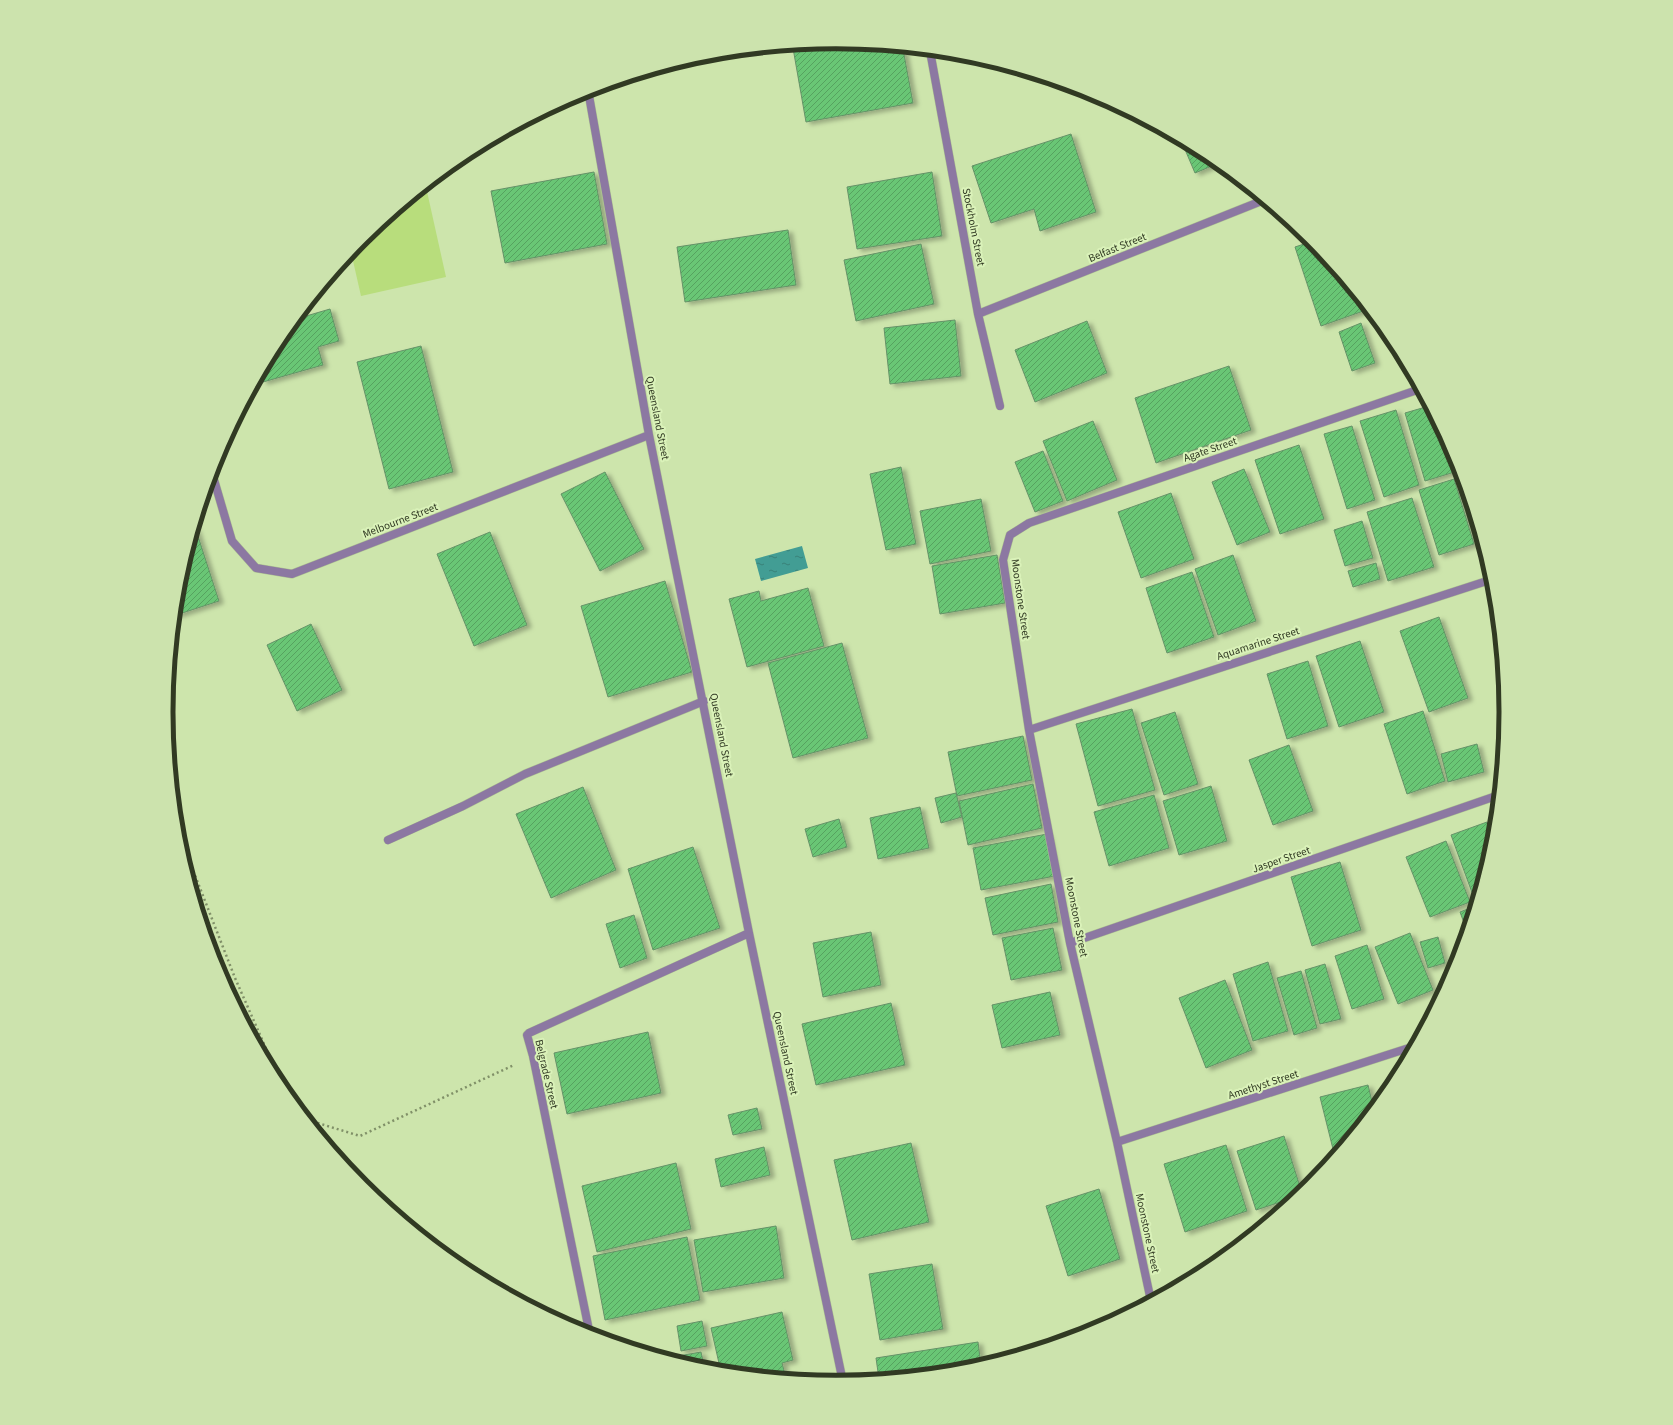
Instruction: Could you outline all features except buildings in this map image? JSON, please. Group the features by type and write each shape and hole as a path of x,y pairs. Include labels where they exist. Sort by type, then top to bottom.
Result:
{"street":[{"name":"Stockholm Street","path":"931,56 978,314 1000,406"},
{"name":"Queensland Street","path":"589,97 649,435 704,701 749,932 842,1376"},
{"name":"Belfast Street","path":"978,314 1259,202"},
{"name":"Agate Street","path":"1010,535 1029,523 1416,390"},
{"name":"Melbourne Street","path":"215,482 232,541 256,568 292,574 649,435"},
{"name":"Moonstone Street","path":"1010,535 1003,560 1029,730 1070,943 1117,1142 1150,1297"},
{"name":"Aquamarine Street","path":"1029,730 1487,581"},
{"path":"388,840 463,806 525,774 704,701"},
{"name":"Jasper Street","path":"1070,943 1494,797"},
{"name":"Belgrade Street","path":"588,1327 533,1056 527,1035 529,1032 749,932"},
{"name":"Amethyst Street","path":"1117,1142 1408,1048"}],"path":[{"path":"192,866 235,978 268,1054"},
{"path":"315,1122 360,1136 533,1056"}],"green space":[{"path":"427,191 446,277 361,296 353,259 367,243"}],"water":[{"path":"802,546 808,568 761,581 755,559"}]}
